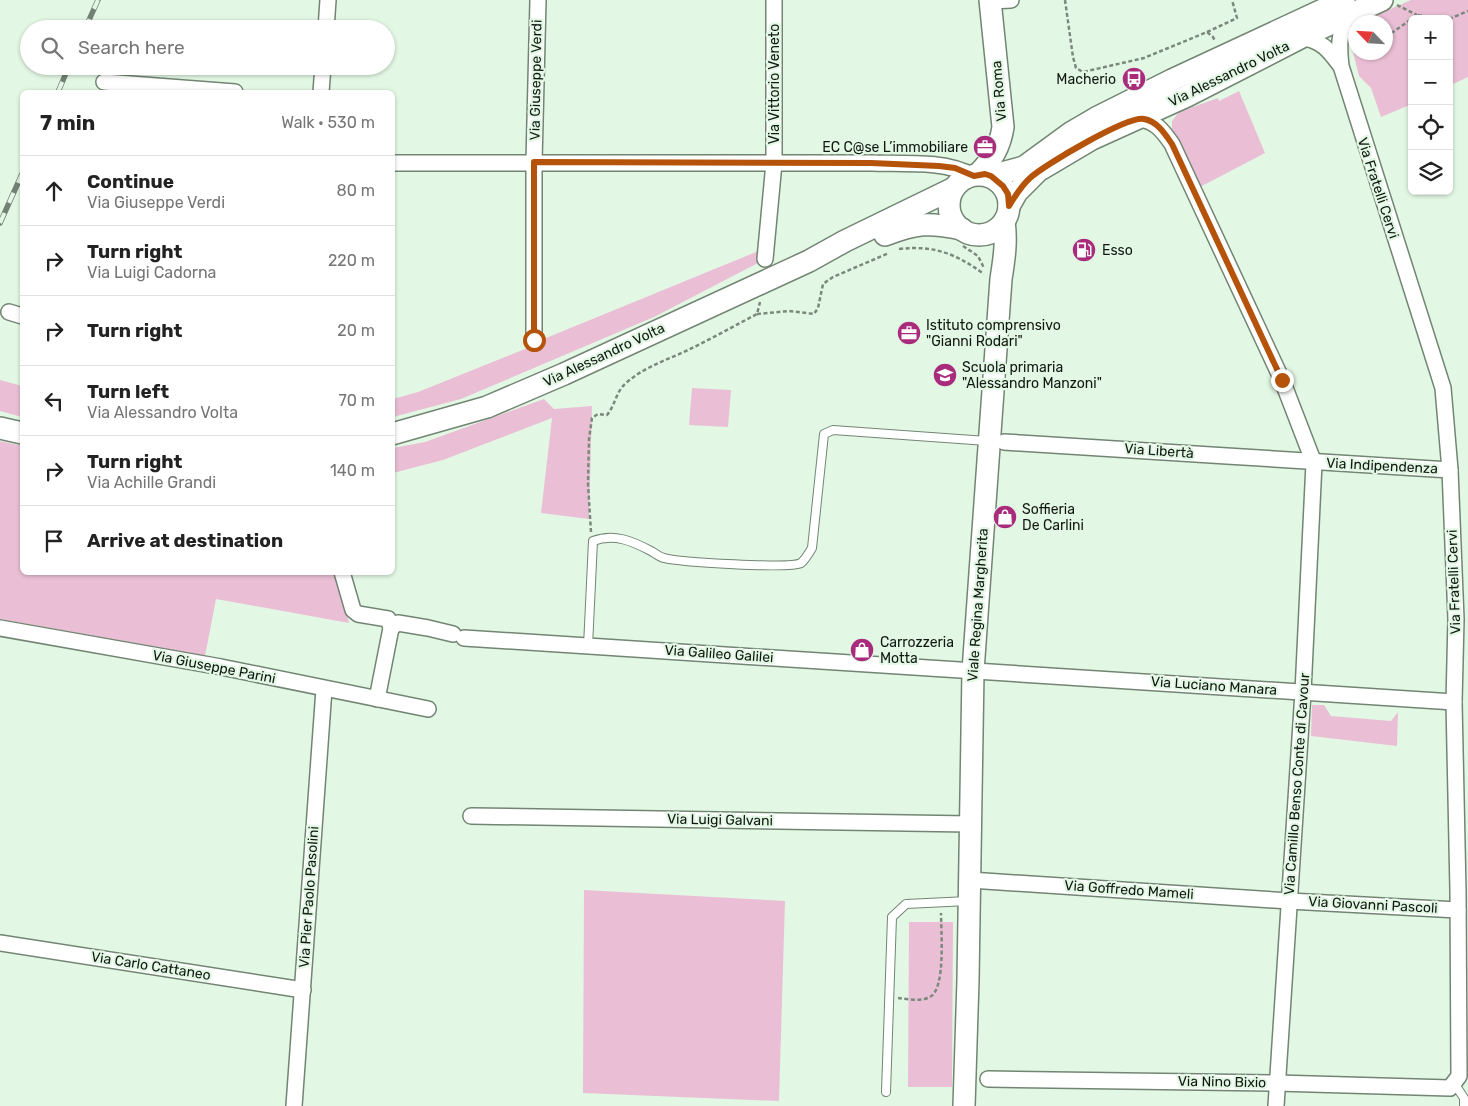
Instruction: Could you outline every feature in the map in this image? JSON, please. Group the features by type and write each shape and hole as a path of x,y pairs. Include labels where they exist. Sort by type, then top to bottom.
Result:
{"main road":[{"name":"Via Roma","path":"981,175 998,147 1003,127 998,0"},
{"name":"Via Alessandro Volta","path":"981,175 1024,167 1072,132 1096,118 1222,57 1319,7 1346,8 1388,2"},
{"name":"Via Alessandro Volta","path":"1006,214 1018,192 1038,171 1092,139 1187,96 1302,37 1346,8"},
{"path":"981,175 1003,186 1008,194 1006,214 992,232 966,236 954,222 950,209 950,199 953,188 966,178 981,175"},
{"name":"Via Alessandro Volta","path":"395,433 487,407 564,374 809,261 953,188"},
{"name":"Viale Regina Margherita","path":"964,1106 973,671 996,442 1001,279 1006,236 1006,214"},
{"name":"Via Alessandro Volta","path":"809,261 907,227 937,224 966,236"},
{"name":"Viale Regina Margherita","path":"966,236 988,248 1001,279"},
{"path":"0,428 20,433"}],"street":[{"path":"327,20 328,0"},
{"name":"Via Giuseppe Verdi","path":"534,340 534,162 538,0"},
{"name":"Via Vittorio Veneto","path":"765,259 774,163 774,0"},
{"name":"Via Fratelli Cervi","path":"1346,8 1340,33 1341,66 1443,388 1450,470 1456,619 1454,702 1462,732 1458,891 1463,908 1459,1076 1454,1083"},
{"name":"Via Fratelli Cervi","path":"1302,37 1317,40 1328,49 1341,66"},
{"path":"321,90 322,75"},
{"path":"104,82 209,90"},
{"path":"1138,119 1146,119 1157,125 1172,144 1282,380 1314,463"},
{"path":"395,163 871,163 939,166 981,175"},
{"path":"939,166 947,173 953,188"},
{"name":"Via Libertà","path":"996,442 1166,451 1314,463"},
{"name":"Via Indipendenza","path":"1314,463 1450,470"},
{"name":"Via Camillo Benso Conte di Cavour","path":"1276,1106 1303,692 1314,463"},
{"path":"343,575 353,610 358,614 388,619 391,628 377,699"},
{"name":"Via Galileo Galilei","path":"391,628 398,623 458,636 973,671"},
{"name":"Via Giuseppe Parini","path":"0,628 221,667 428,709"},
{"name":"Via Luciano Manara","path":"973,671 1454,702"},
{"name":"Via Pier Paolo Pasolini","path":"294,1106 324,689"},
{"name":"Via Luigi Galvani","path":"470,816 970,824"},
{"name":"Via Goffredo Mameli","path":"970,880 1289,901"},
{"name":"Via Giovanni Pascoli","path":"1289,901 1463,908"},
{"name":"Via Carlo Cattaneo","path":"0,943 303,990"},
{"name":"Via Nino Bixio","path":"988,1079 1277,1083 1450,1088 1454,1083"}],"lane":[{"path":"588,646 593,541 614,537 629,540 662,558 673,560 794,565 801,563 812,548 824,434 833,430 996,442"},
{"path":"886,1092 892,918 906,904 969,901"},
{"path":"1454,1083 1464,1098 1464,1106"}],"path":[{"path":"1064,0 1073,57 1076,68 1083,72 1144,58 1237,18 1232,0"},
{"path":"1388,2 1417,15"},
{"path":"1453,17 1468,10"},
{"path":"1393,32 1408,21"},
{"path":"1206,32 1214,37 1222,57"},
{"path":"593,541 588,484 592,418 598,414 607,415 614,407 617,392 627,382 646,368 707,340 757,314 789,311 814,314 818,308 823,284 833,277 886,254 910,248 932,248 964,260 987,276 983,262 966,236"},
{"path":"757,314 760,301"},
{"path":"889,997 917,1000 931,997 938,989 941,978 941,902"}],"shaded area":[{"path":"1411,0 1468,0 1468,77 1453,84 1453,15 1408,15 1408,106 1381,117 1371,88 1359,76 1355,60 1393,60 1393,15 1377,15"},
{"path":"1239,91 1265,153 1200,187 1172,129 1172,121 1179,112 1218,98 1219,101"},
{"path":"761,250 758,263 654,317 461,399 395,416 395,398 418,392 525,349 546,338"},
{"path":"0,380 20,385 20,416 0,411"},
{"path":"692,388 731,390 728,427 689,425"},
{"path":"544,399 554,409 592,406 589,519 541,513 552,418 443,460 395,472 395,448 425,442"},
{"path":"0,441 20,446 20,575 338,575 349,623 216,599 205,656 0,619"},
{"path":"1312,705 1324,705 1331,716 1391,721 1398,712 1397,746 1311,736"},
{"path":"584,890 785,901 779,1101 583,1093"},
{"path":"909,922 953,922 952,1087 908,1087"}],"railway":[{"path":"89,20 98,0"},
{"path":"59,90 65,75"},
{"path":"0,223 20,178"}],"place":[{"name":"Macherio","path":"1134,79"},
{"name":"EC C@se L’immobiliare","path":"985,147"},
{"name":"Esso","path":"1084,250"},
{"name":"Istituto comprensivo \"Gianni Rodari\"","path":"909,333"},
{"name":"Scuola primaria \"Alessandro Manzoni\"","path":"945,375"},
{"name":"Soffieria De Carlini","path":"1005,517"},
{"name":"Carrozzeria Motta","path":"862,650"}],"route":[{"path":"534,340 534,162 871,163 939,166 955,168 974,176 978,174 991,176 1003,186 1008,194 1009,206 1018,192 1038,171 1092,139 1138,119 1146,119 1157,125 1172,144 1282,380"}]}
